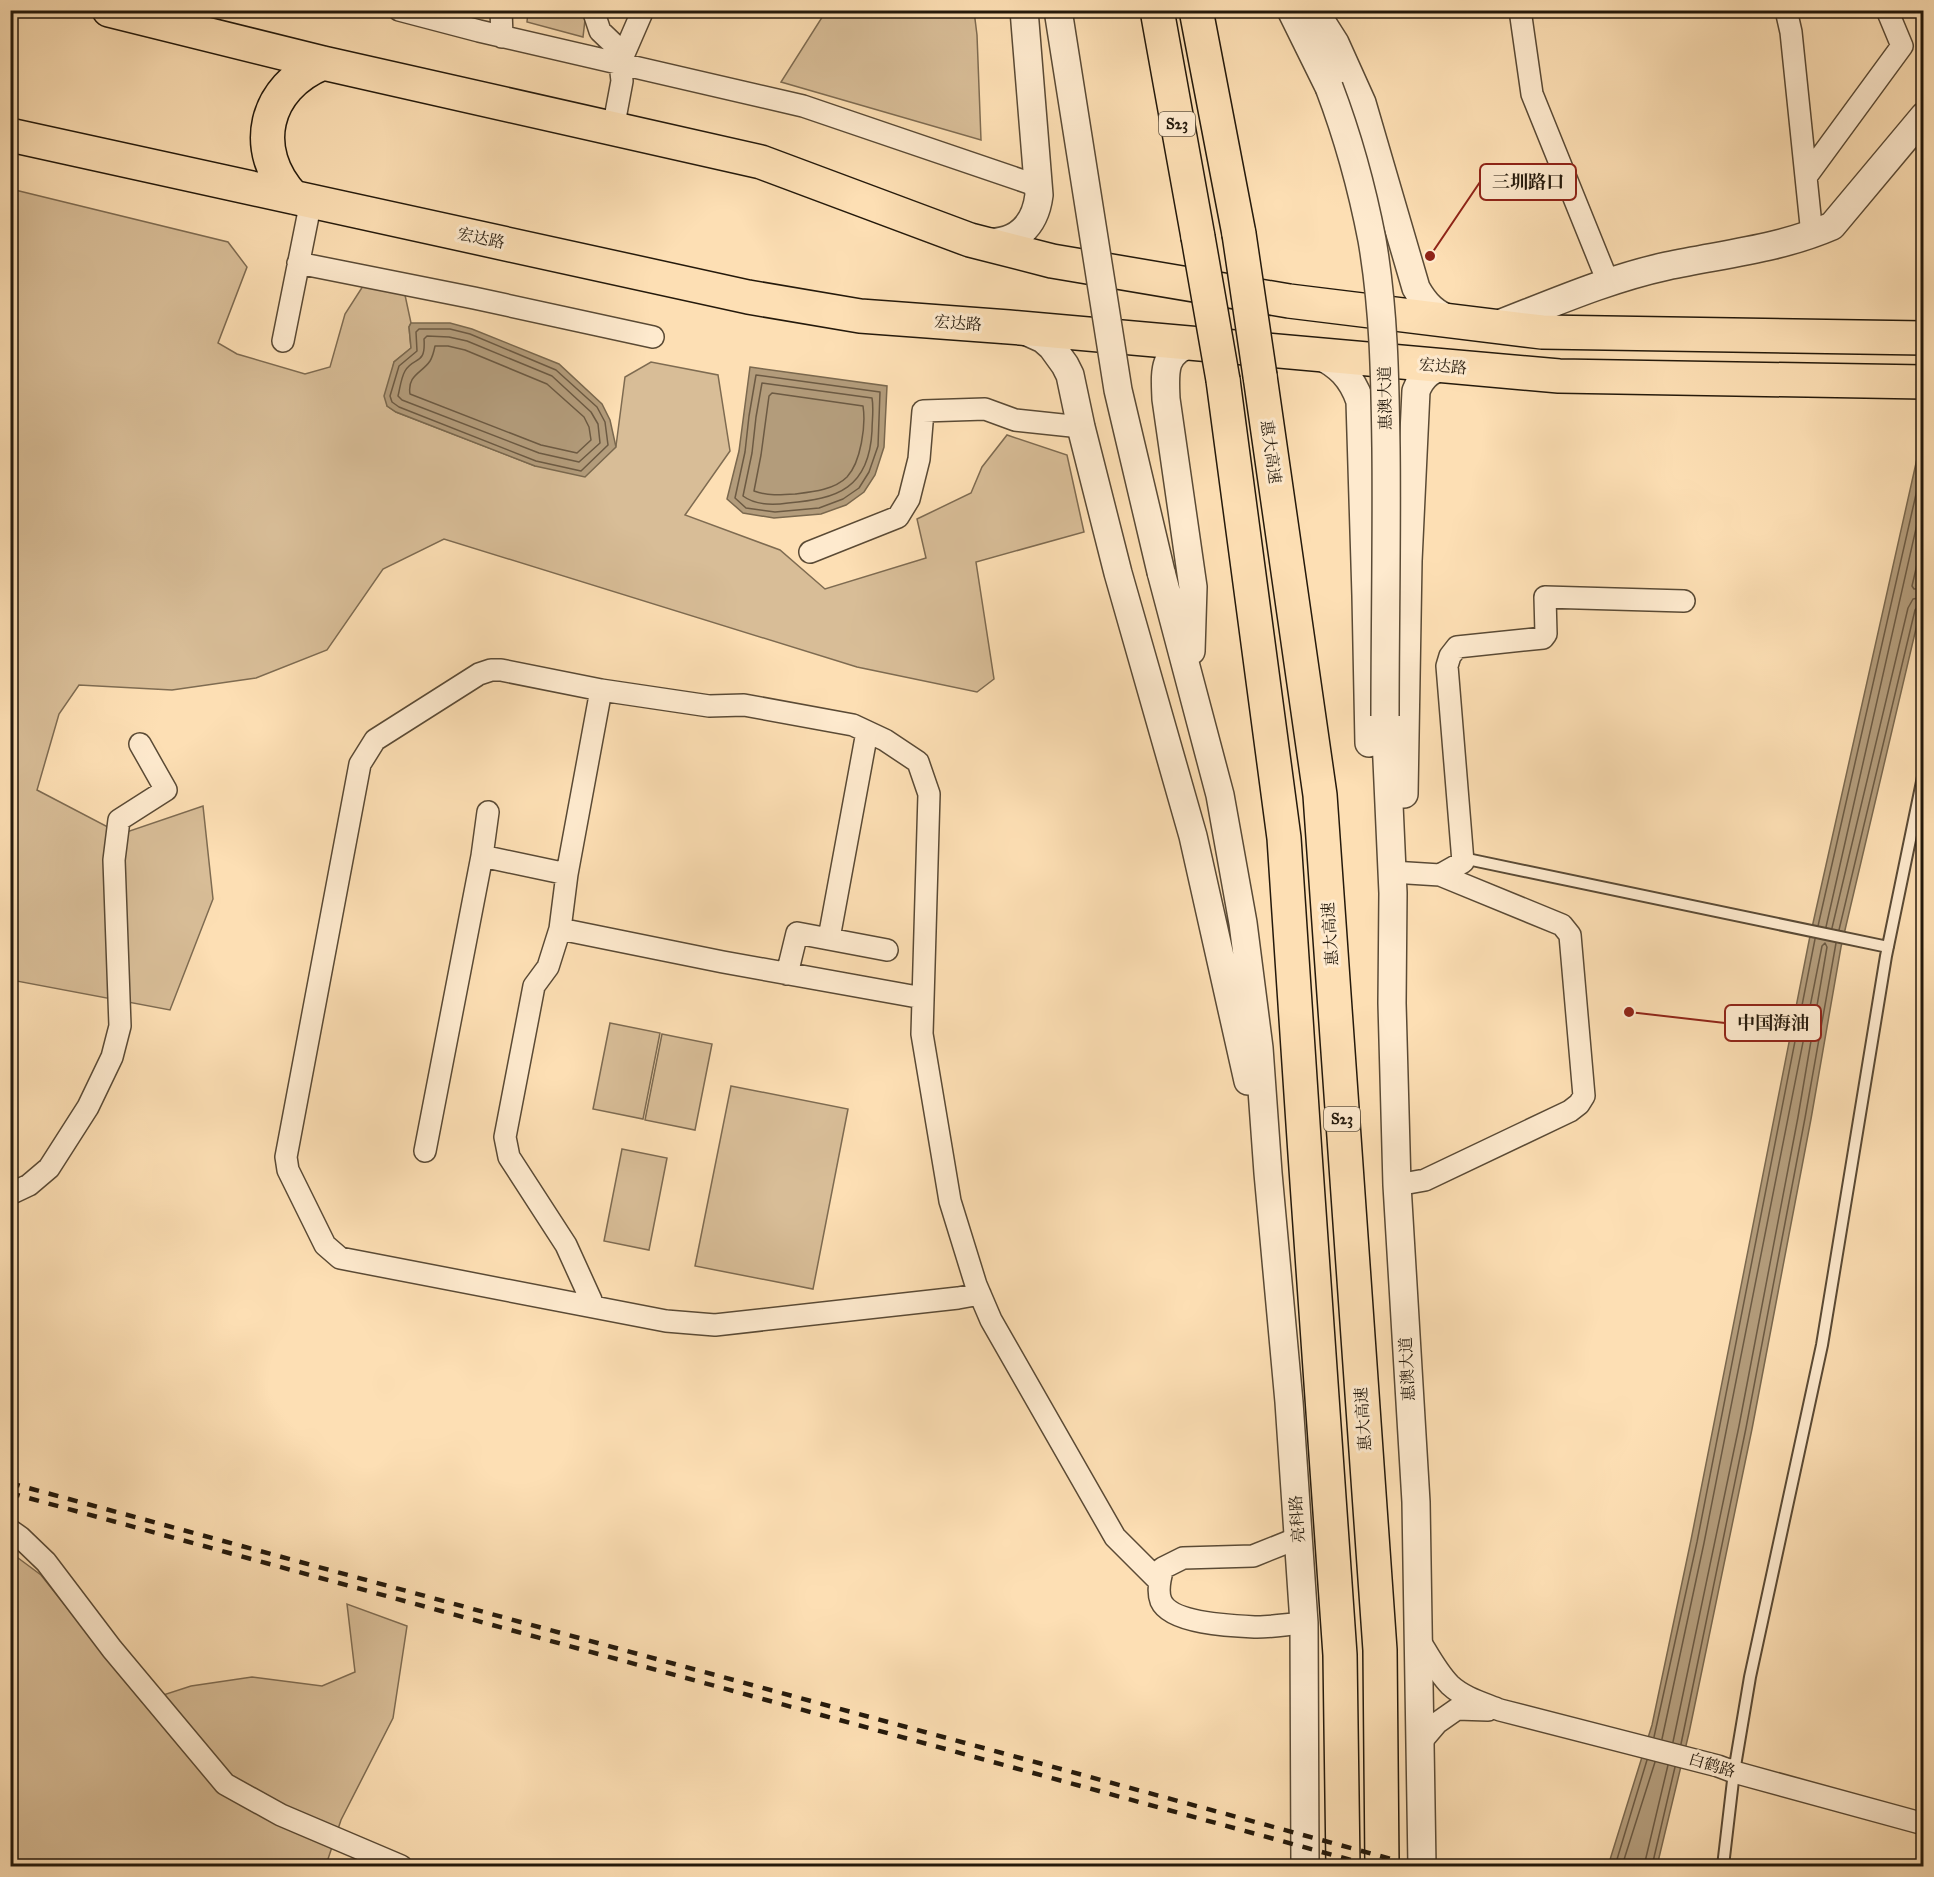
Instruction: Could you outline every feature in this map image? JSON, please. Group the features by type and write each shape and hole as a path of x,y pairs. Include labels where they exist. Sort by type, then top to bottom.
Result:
{"main road":[{"path":"109,10 323,63 761,162 970,240 1052,261 1277,299 1542,332 1910,338"},
{"name":"惠大高速","path":"1196,11 1239,234 1320,795 1380,1650 1382,1866"},
{"name":"S23","path":"1155,17 1223,380 1284,838 1340,1655 1343,1866"},
{"path":"302,199 277,177 272,165 267,140 271,114 279,97 291,82 323,63"},
{"name":"宏达路","path":"10,135 748,297 860,316 1559,376 1908,382"}],"street":[{"path":"399,10 502,37 622,58 803,106 1038,186"},
{"path":"501,10 502,37"},
{"path":"593,10 600,31 622,58"},
{"path":"613,129 622,81 622,58 643,10"},
{"path":"970,240 1003,242 1023,231 1035,214 1039,195 1024,10"},
{"path":"1058,10 1118,390 1161,572 1220,795 1243,923 1259,1048 1268,1173"},
{"name":"惠澳大道","path":"1291,10 1329,87 1342,122 1359,181 1372,240 1380,302 1385,400 1385,716 1392,872 1392,1003 1397,1185 1416,1502 1422,1866"},
{"path":"1314,10 1335,43 1362,103 1416,288 1436,313 1457,321"},
{"path":"1520,10 1533,94 1608,282"},
{"path":"1786,10 1791,32 1812,235"},
{"path":"1806,177 1902,46 1887,10"},
{"path":"1494,326 1608,282 1666,266 1760,249 1812,235 1832,226 1923,116"},
{"path":"283,341 298,263 302,199"},
{"path":"298,263 653,337"},
{"path":"1009,327 1032,333 1048,343 1060,355 1070,375 1118,573 1193,836 1268,1173"},
{"path":"1190,679 1193,587 1166,399 1165,374 1170,358 1184,346 1192,343"},
{"path":"1316,354 1336,364 1344,371 1351,380 1360,401 1370,791 1381,853 1392,872"},
{"path":"1392,872 1400,848 1405,777 1408,561 1416,392 1430,371 1437,368 1454,367"},
{"path":"810,552 898,517 909,499 919,459 923,411 985,409 1015,420 1081,427"},
{"path":"1440,875 1463,862 1447,666 1450,656 1457,647 1543,638 1546,634 1545,597 1684,601"},
{"path":"980,1294 715,1325 666,1321 340,1258 325,1245 288,1170 286,1157 360,764 375,740 479,674 501,670 601,690 709,706 744,705 853,725 904,751 918,762 929,794 922,1034 950,1201 980,1294 991,1320 1115,1538 1159,1581"},
{"path":"591,1305 591,1300 566,1245 509,1156 505,1137 534,986 548,967 560,929 567,874 601,690"},
{"path":"829,938 867,732"},
{"path":"10,1194 29,1185 49,1168 88,1107 112,1057 120,1026 114,860 119,820 166,790 140,744"},
{"path":"425,1151 489,812"},
{"path":"482,856 567,874"},
{"path":"1392,872 1440,875 1562,925 1570,935 1584,1096 1579,1104 1570,1111 1550,1121 1425,1180 1397,1185"},
{"path":"560,929 787,974 923,998"},
{"path":"787,974 797,933 887,950"},
{"name":"亮科路","path":"1268,1173 1289,1402 1304,1623 1305,1866"},
{"path":"10,1530 46,1562 112,1649 225,1784 281,1815 401,1866"},
{"path":"1298,1538 1253,1556 1182,1558 1163,1568 1159,1581 1161,1601 1173,1613 1201,1622 1259,1627 1304,1623"},
{"path":"1417,1638 1450,1684 1470,1698 1500,1710"},
{"path":"1420,1743 1437,1723 1457,1709 1500,1710"},
{"name":"白鹤路","path":"1500,1710 1726,1769 1923,1824"}],"lane":[{"path":"1723,1866 1726,1769 1750,1677 1822,1345 1888,947 1923,772"},
{"path":"1463,862 1472,860 1888,947"}],"shaded area":[{"path":"528,11 586,11 583,37 527,22"},
{"path":"826,11 974,11 981,140 781,82"},
{"path":"11,189 228,242 247,267 218,343 237,354 305,374 330,367 345,314 363,286 383,285 405,295 411,323 409,327 411,348 394,362 387,406 396,412 535,466 616,446 625,377 651,362 718,375 730,451 685,515 780,550 825,589 926,558 917,519 971,493 982,467 1007,435 1067,455 1084,532 976,562 994,679 977,692 857,667 444,539 383,569 327,650 256,678 172,690 79,685 59,714 37,790 121,834 203,806 213,899 170,1010 11,980"},
{"path":"610,1023 660,1033 643,1119 593,1109"},
{"path":"662,1034 712,1044 695,1130 645,1120"},
{"path":"731,1086 848,1109 813,1289 695,1266"},
{"path":"622,1149 667,1158 649,1250 604,1241"},
{"path":"10,1552 41,1575 142,1702 191,1686 252,1677 322,1686 355,1672 347,1604 407,1626 393,1718 341,1820 328,1859 347,1866 11,1866"}],"water":[{"path":"411,323 450,323 472,329 559,364 602,404 610,420 616,447 585,477 535,466 396,412 387,406 384,396 394,362 411,348 409,327"},
{"path":"750,367 887,386 884,447 875,475 864,492 846,505 821,514 774,518 743,513 727,499 739,451"},
{"path":"1923,432 1923,599 1841,947 1752,1429 1689,1733 1657,1866 1608,1866 1652,1725 1691,1540 1809,941"}],"railway":[{"path":"10,1483 1417,1866"},
{"path":"10,1493 1373,1866"}],"place":[{"name":"三圳路口","path":"1430,256"},
{"name":"中国海油","path":"1629,1012"}]}
